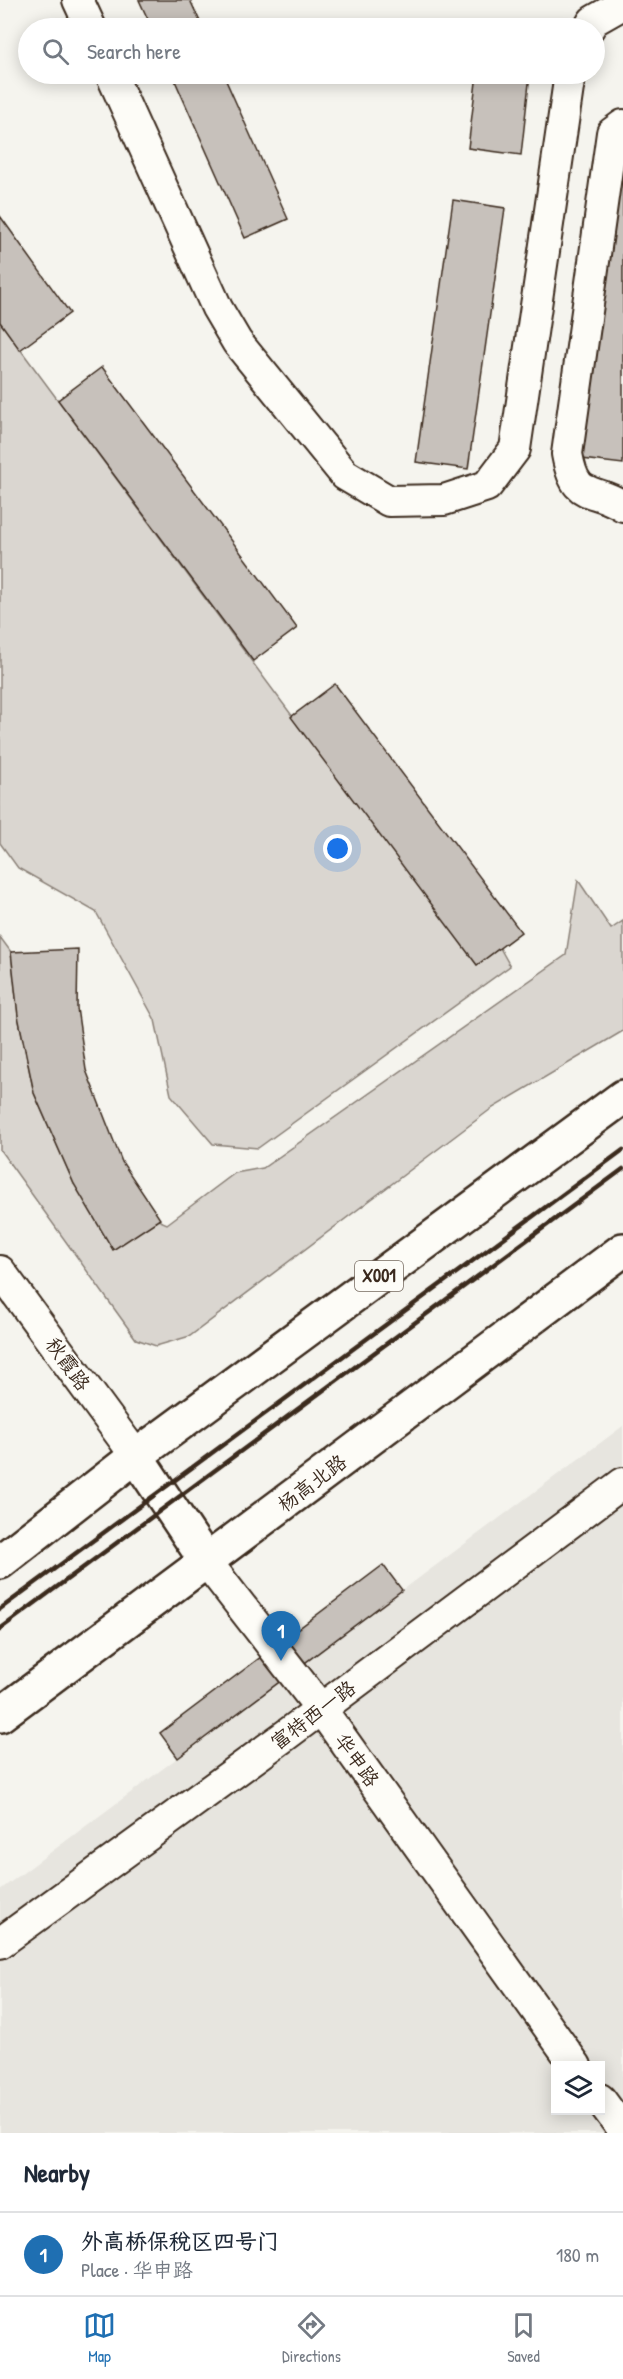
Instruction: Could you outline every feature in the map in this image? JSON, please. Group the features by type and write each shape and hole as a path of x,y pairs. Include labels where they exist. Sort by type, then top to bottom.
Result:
{"main road":[{"name":"X001","path":"0,1562 136,1456 623,1097"},
{"name":"杨高北路","path":"0,1715 623,1250"},
{"name":"华申路","path":"136,1456 206,1561"}],"street":[{"path":"78,0 86,18"},
{"path":"598,18 623,4"},
{"path":"115,84 198,269 237,342 345,475 389,501 444,500 487,486 514,449 569,84"},
{"path":"623,125 612,133 567,454 571,475 583,491 614,500 623,506"},
{"name":"秋霞路","path":"0,1271 136,1456"},
{"name":"富特西一路","path":"0,1943 321,1709 623,1483"},
{"name":"华申路","path":"206,1561 321,1709 572,2061"},
{"path":"605,2106 623,2130"}],"shaded area":[{"path":"0,322 477,965 500,948 510,966 258,1148 213,1144 171,1095 155,1020 96,912 18,868 0,843"},
{"path":"578,880 611,929 623,921 623,1031 491,1109 190,1336 156,1346 136,1339 0,1150 0,937 11,952 18,1016 34,1093 74,1184 167,1224 235,1173 263,1168 566,955"},
{"path":"623,1426 623,2133 0,2133 0,1890"}],"building":[{"path":"139,0 190,0 198,18 147,18"},
{"path":"176,84 227,84 288,219 245,238"},
{"path":"476,84 529,84 521,155 468,148"},
{"path":"623,150 623,464 582,459"},
{"path":"453,200 505,208 468,469 416,462"},
{"path":"0,216 70,313 20,350 0,322"},
{"path":"102,367 297,628 253,661 58,400"},
{"path":"335,684 521,932 477,965 291,717"},
{"path":"78,949 77,1008 86,1070 122,1162 160,1219 113,1250 74,1184 34,1093 18,1016 11,952"},
{"path":"383,1565 402,1590 178,1758 160,1733"}],"railway":[{"path":"0,1609 623,1150"},
{"path":"0,1629 623,1169"}],"place":[{"name":"外高桥保税区四号门","path":"281,1661"}]}
